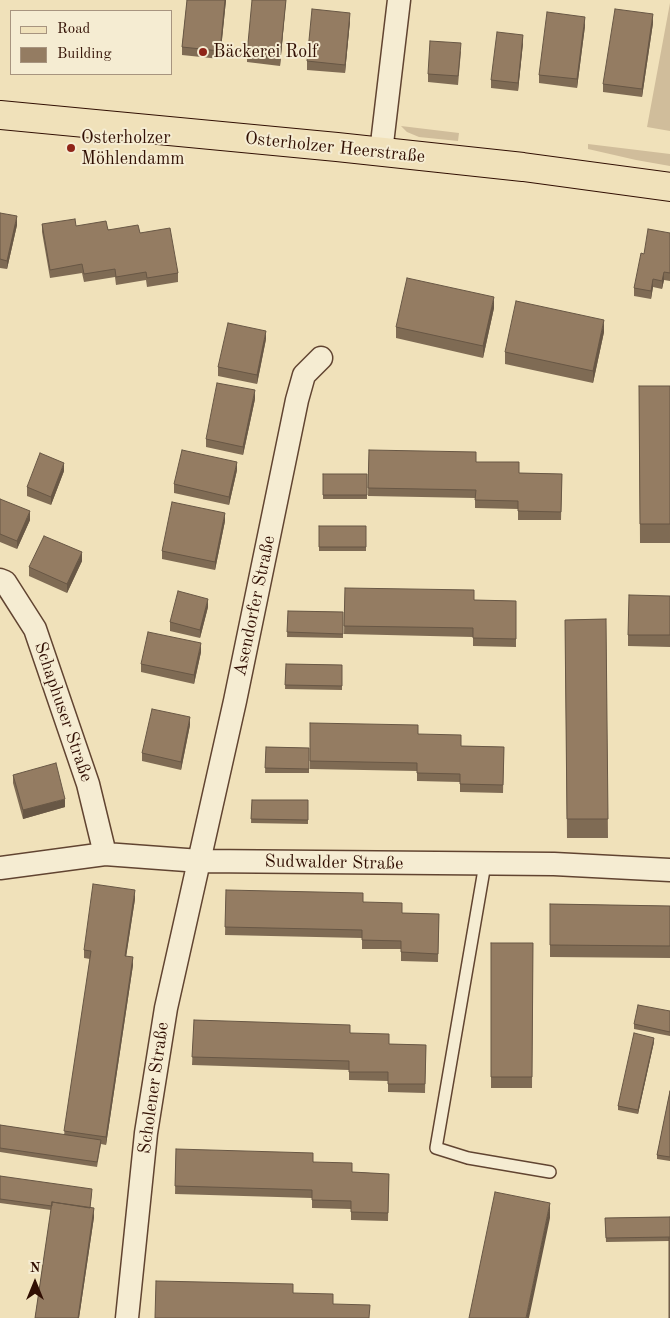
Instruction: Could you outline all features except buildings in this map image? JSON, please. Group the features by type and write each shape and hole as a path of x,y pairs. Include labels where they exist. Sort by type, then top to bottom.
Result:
{"main road":[{"name":"Osterholzer Heerstraße","path":"0,115 523,167 670,187"}],"street":[{"path":"381,152 399,0"},
{"name":"Asendorfer Straße","path":"200,861 297,400 304,375 321,358"},
{"name":"Schaphuser Straße","path":"0,580 4,582 35,628 88,784 106,854"},
{"name":"Sudwalder Straße","path":"0,868 106,854 200,861 554,864 670,870"},
{"name":"Scholener Straße","path":"127,1318 146,1133 166,1008 200,861"}],"lane":[{"path":"485,864 436,1148 468,1158 550,1172"}],"shaded area":[{"path":"670,3 670,131 647,127"},
{"path":"401,126 459,133 458,141 419,137 407,132"},
{"path":"588,144 670,154 670,166 588,149"}],"place":[{"name":"Bäckerei Rolf","path":"203,52"},
{"name":"Osterholzer Möhlendamm","path":"71,148"}]}
